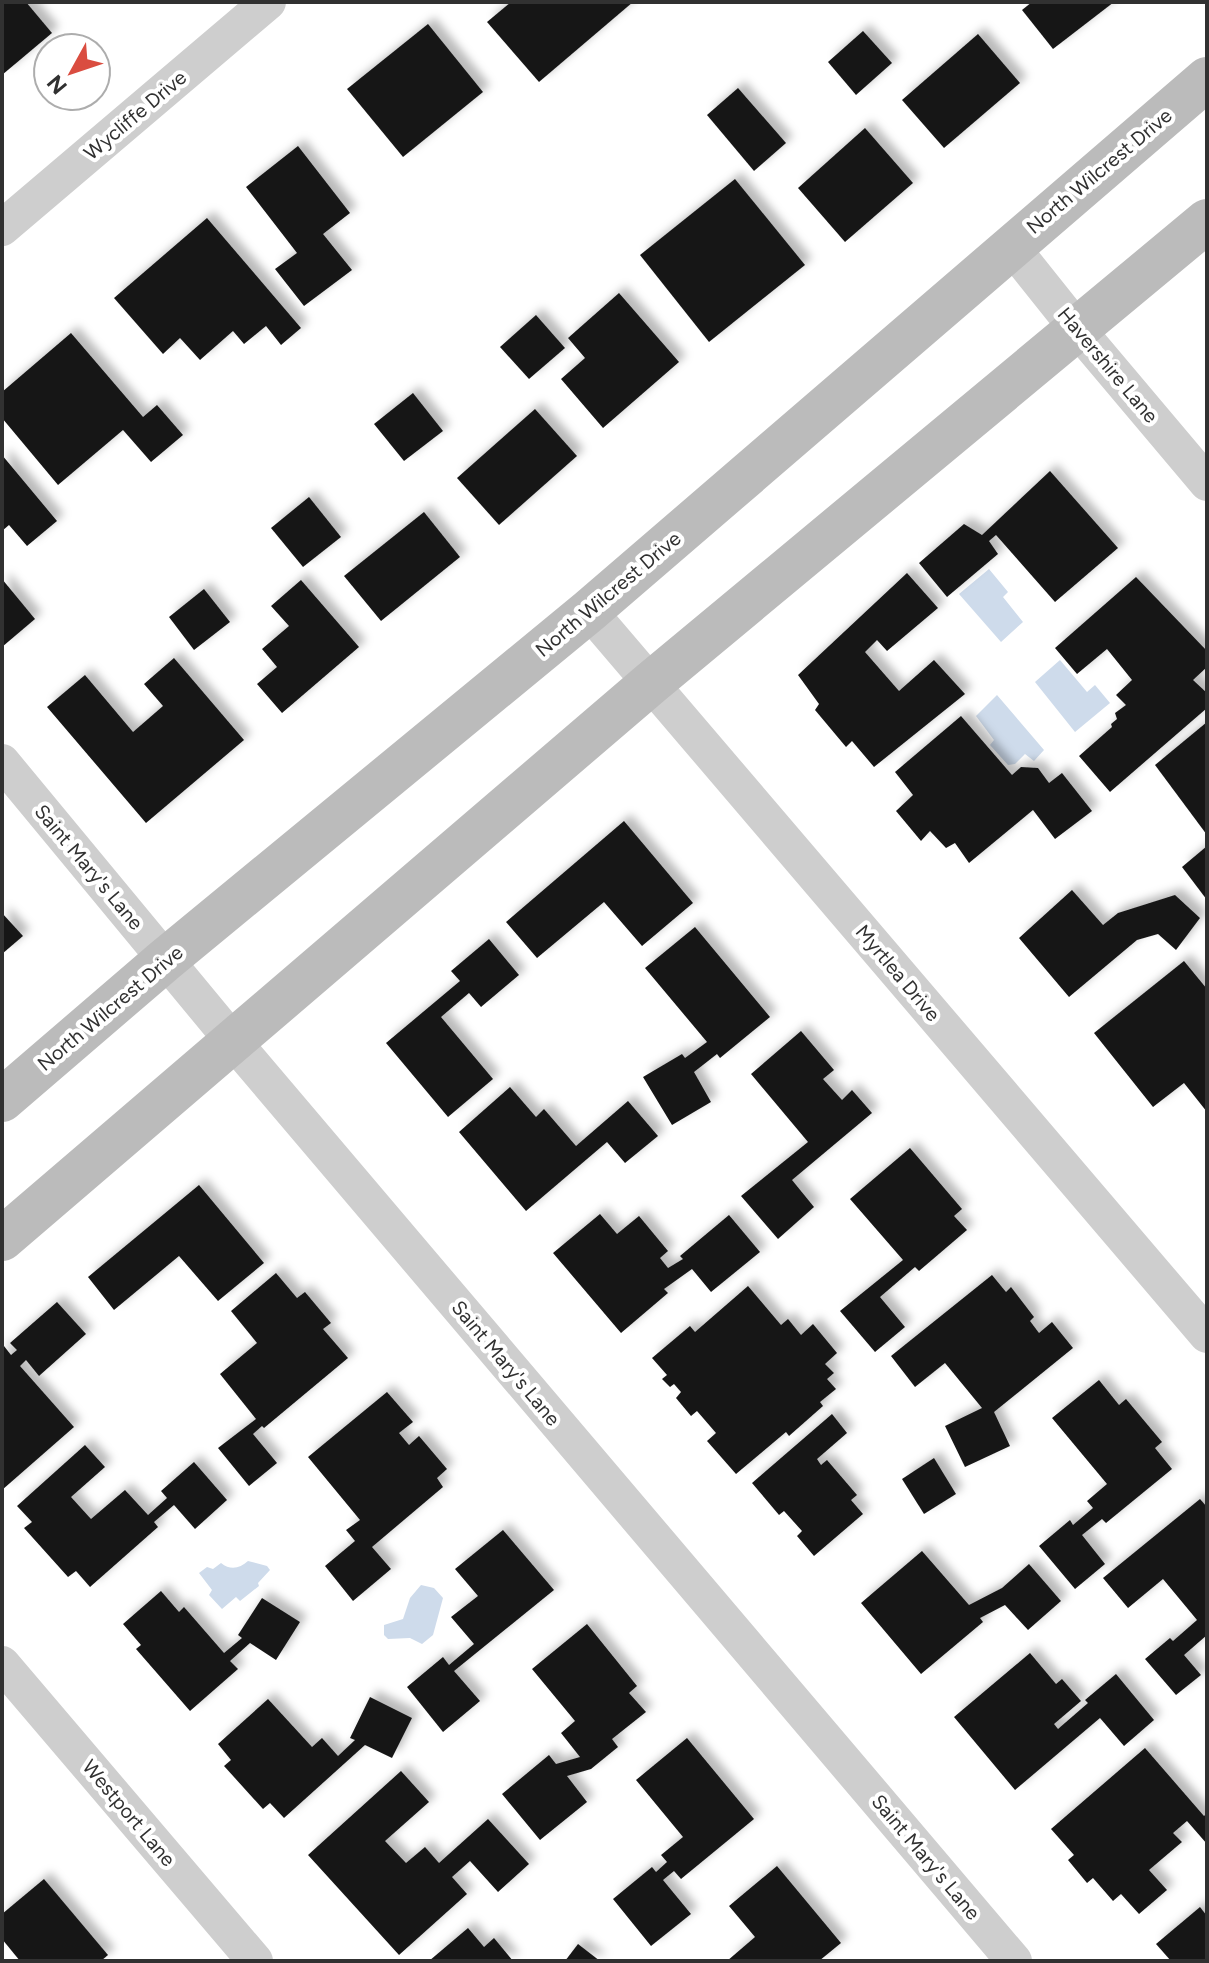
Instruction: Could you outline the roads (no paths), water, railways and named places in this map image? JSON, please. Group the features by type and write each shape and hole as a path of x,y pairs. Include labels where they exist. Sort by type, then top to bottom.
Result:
{"main road":[{"name":"North Wilcrest Drive","path":"2,1100 165,960 589,611 1207,79"},
{"path":"2,1239 651,683 1207,221"}],"street":[{"name":"Wycliffe Drive","path":"2,228 268,2"},
{"name":"Havershire Lane","path":"1011,246 1207,483"},
{"name":"Myrtlea Drive","path":"589,611 1207,1335"},
{"name":"Saint Mary's Lane","path":"2,762 232,1040 1014,1961"},
{"name":"Westport Lane","path":"2,1664 255,1961"}],"water":[{"path":"989,569 1008,592 1003,597 1023,622 1001,642 959,594"},
{"path":"1060,660 1087,692 1095,685 1110,703 1075,732 1035,682"},
{"path":"997,695 1044,750 1034,761 1025,754 1015,764 1008,765 990,745 994,740 976,716"},
{"path":"248,1561 267,1566 270,1570 258,1583 259,1586 240,1601 236,1597 222,1609 209,1595 212,1590 199,1573 221,1563 235,1568"},
{"path":"421,1585 434,1588 443,1598 433,1635 422,1644 410,1638 388,1639 384,1635 384,1625 403,1619 410,1598"}]}
